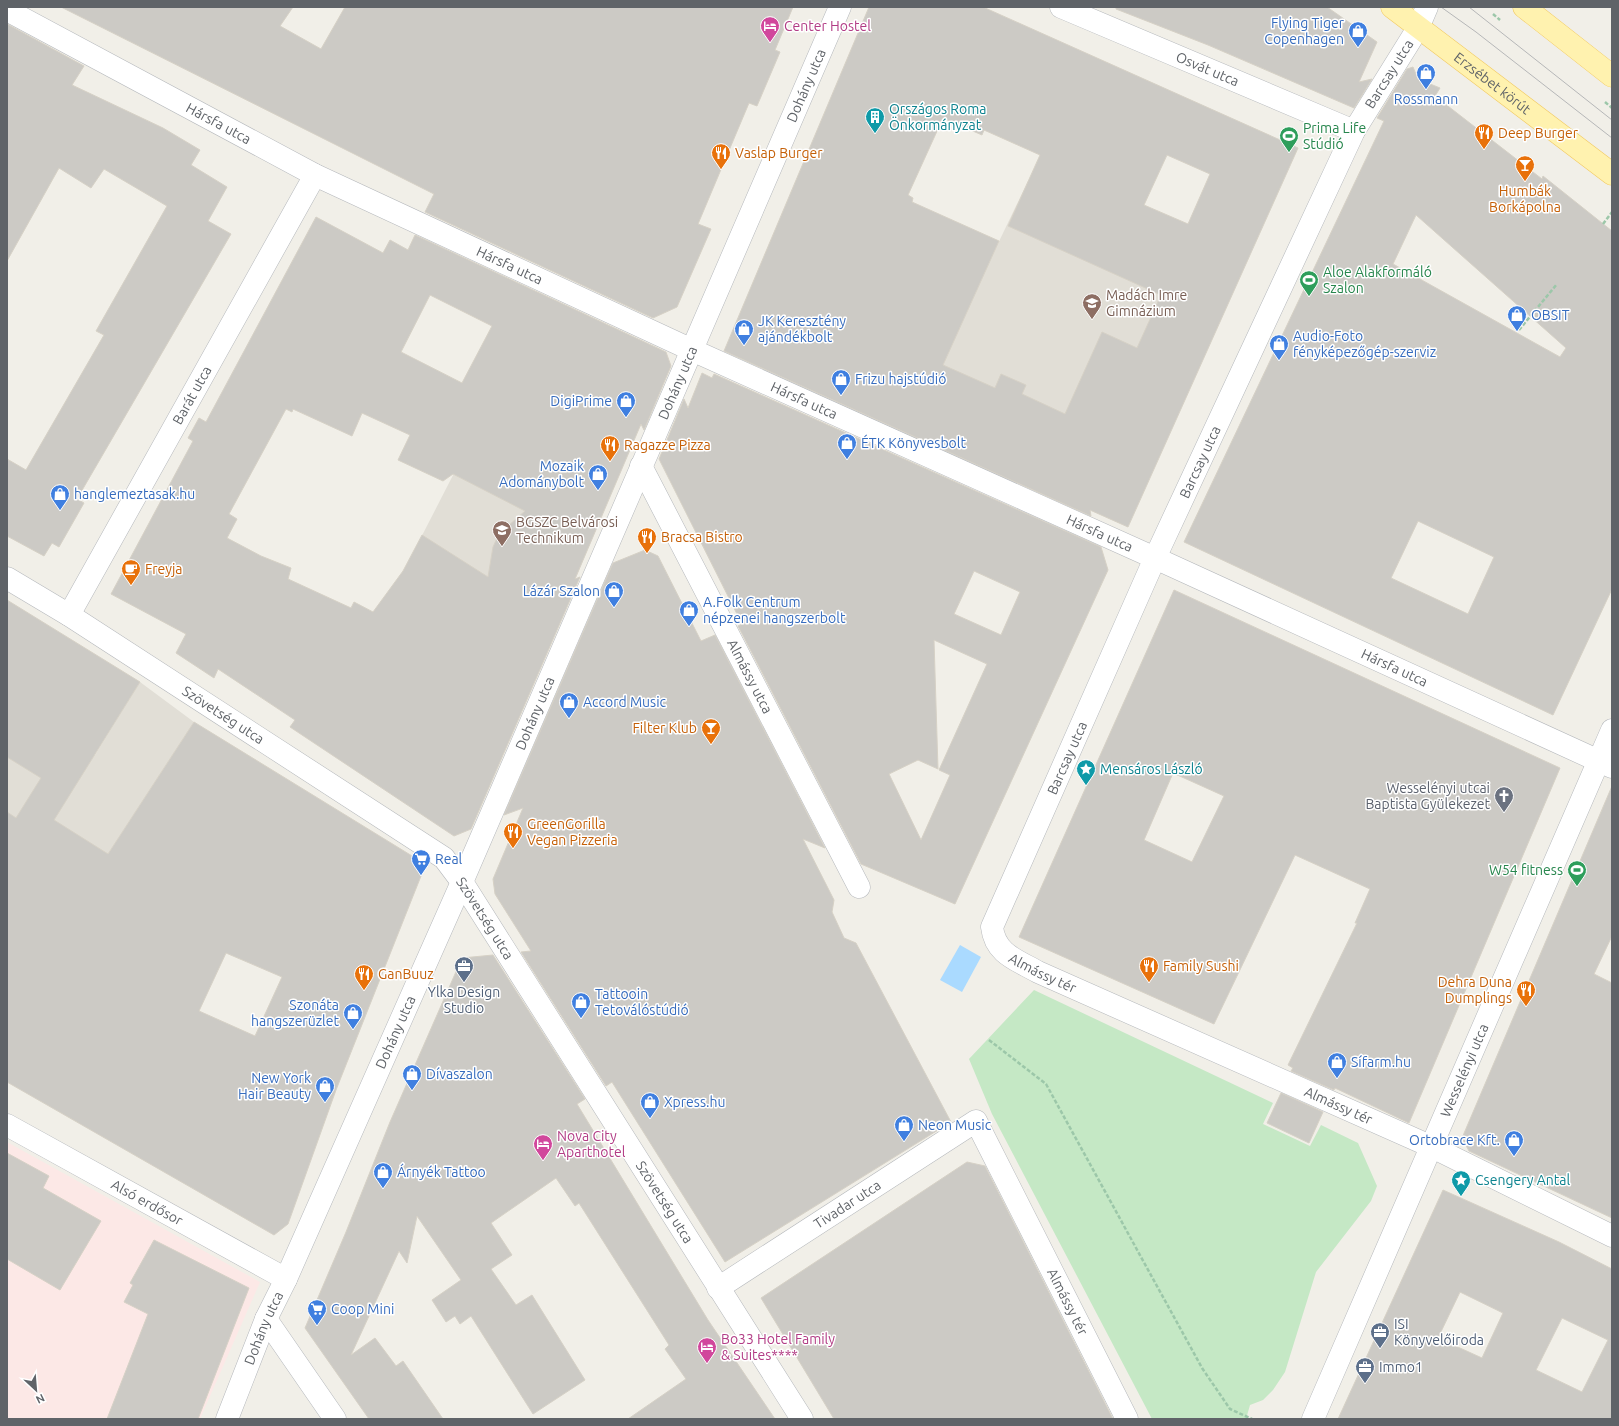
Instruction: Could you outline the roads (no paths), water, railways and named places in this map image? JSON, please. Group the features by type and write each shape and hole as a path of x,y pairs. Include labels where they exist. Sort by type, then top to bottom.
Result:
{"main road":[{"name":"Erzsébet körút","path":"1392,7 1612,174"},
{"path":"1524,7 1612,76"}],"street":[{"name":"Dohány utca","path":"227,1419 266,1319 286,1279 462,882 840,7"},
{"name":"Osvát utca","path":"1061,7 1354,131"},
{"name":"Barcsay utca","path":"992,927 1155,558 1354,131 1418,28 1427,7"},
{"name":"Hársfa utca","path":"7,10 315,175 692,350 1155,558 1605,764"},
{"name":"Barát utca","path":"69,615 315,175"},
{"name":"Almássy utca","path":"641,466 859,887"},
{"name":"Szövetség utca","path":"7,578 69,615 444,858 462,882 802,1419"},
{"name":"Wesselényi utca","path":"1430,1146 1605,764 1612,730"},
{"name":"Almássy tér","path":"992,927 993,939 1004,954 1038,972 1430,1146 1612,1236"},
{"name":"Almássy tér","path":"976,1121 1127,1419"},
{"name":"Tivadar utca","path":"718,1288 976,1121"},
{"name":"Alsó erdősor","path":"7,1125 286,1279"},
{"path":"1313,1419 1430,1146"},
{"path":"266,1319 335,1419"}],"water":[{"path":"960,945 981,957 962,992 940,980"}],"tram line":[{"path":"1441,7 1476,32 1612,138"},
{"path":"1469,7 1612,120"}],"place":[{"name":"Center Hostel","path":"770,43"},
{"name":"Flying Tiger Copenhagen","path":"1358,48"},
{"name":"Rossmann","path":"1426,90"},
{"name":"Országos Roma Önkormányzat","path":"875,134"},
{"name":"Deep Burger","path":"1484,150"},
{"name":"Prima Life Stúdió","path":"1289,153"},
{"name":"Vaslap Burger","path":"721,170"},
{"name":"Humbák Borkápolna","path":"1525,182"},
{"name":"Aloe Alakformáló Szalon","path":"1309,297"},
{"name":"Madách Imre Gimnázium","path":"1092,320"},
{"name":"OBSIT","path":"1517,332"},
{"name":"JK Keresztény ajándékbolt","path":"744,346"},
{"name":"Audio-Foto fényképezőgép-szerviz","path":"1279,361"},
{"name":"Frizu hajstúdió","path":"841,396"},
{"name":"DigiPrime","path":"626,418"},
{"name":"ÉTK Könyvesbolt","path":"847,460"},
{"name":"Ragazze Pizza","path":"610,462"},
{"name":"Mozaik Adománybolt","path":"598,491"},
{"name":"hanglemeztasak.hu","path":"60,511"},
{"name":"BGSZC Belvárosi Technikum","path":"502,547"},
{"name":"Bracsa Bistro","path":"647,554"},
{"name":"Freyja","path":"131,586"},
{"name":"Lázár Szalon","path":"614,608"},
{"name":"A.Folk Centrum népzenei hangszerbolt","path":"689,627"},
{"name":"Accord Music","path":"569,719"},
{"name":"Filter Klub","path":"711,745"},
{"name":"Mensáros László","path":"1086,786"},
{"name":"Wesselényi utcai Baptista Gyülekezet","path":"1504,813"},
{"name":"GreenGorilla Vegan Pizzeria","path":"513,849"},
{"name":"Real","path":"421,876"},
{"name":"W54 fitness","path":"1577,887"},
{"name":"Ylka Design Studio","path":"464,983"},
{"name":"Family Sushi","path":"1149,983"},
{"name":"GanBuuz","path":"364,991"},
{"name":"Dehra Duna Dumplings","path":"1526,1007"},
{"name":"Tattooin Tetoválóstúdió","path":"581,1019"},
{"name":"Szonáta hangszerüzlet","path":"353,1030"},
{"name":"Sífarm.hu","path":"1337,1079"},
{"name":"Dívaszalon","path":"412,1091"},
{"name":"New York Hair Beauty","path":"325,1103"},
{"name":"Xpress.hu","path":"650,1119"},
{"name":"Neon Music","path":"904,1142"},
{"name":"Ortobrace Kft.","path":"1514,1157"},
{"name":"Nova City Aparthotel","path":"543,1161"},
{"name":"Árnyék Tattoo","path":"383,1189"},
{"name":"Csengery Antal","path":"1461,1197"},
{"name":"Coop Mini","path":"317,1326"},
{"name":"ISI Könyvelőiroda","path":"1380,1349"},
{"name":"Bo33 Hotel Family & Suites****","path":"707,1364"},
{"name":"Immo1","path":"1365,1384"}]}
